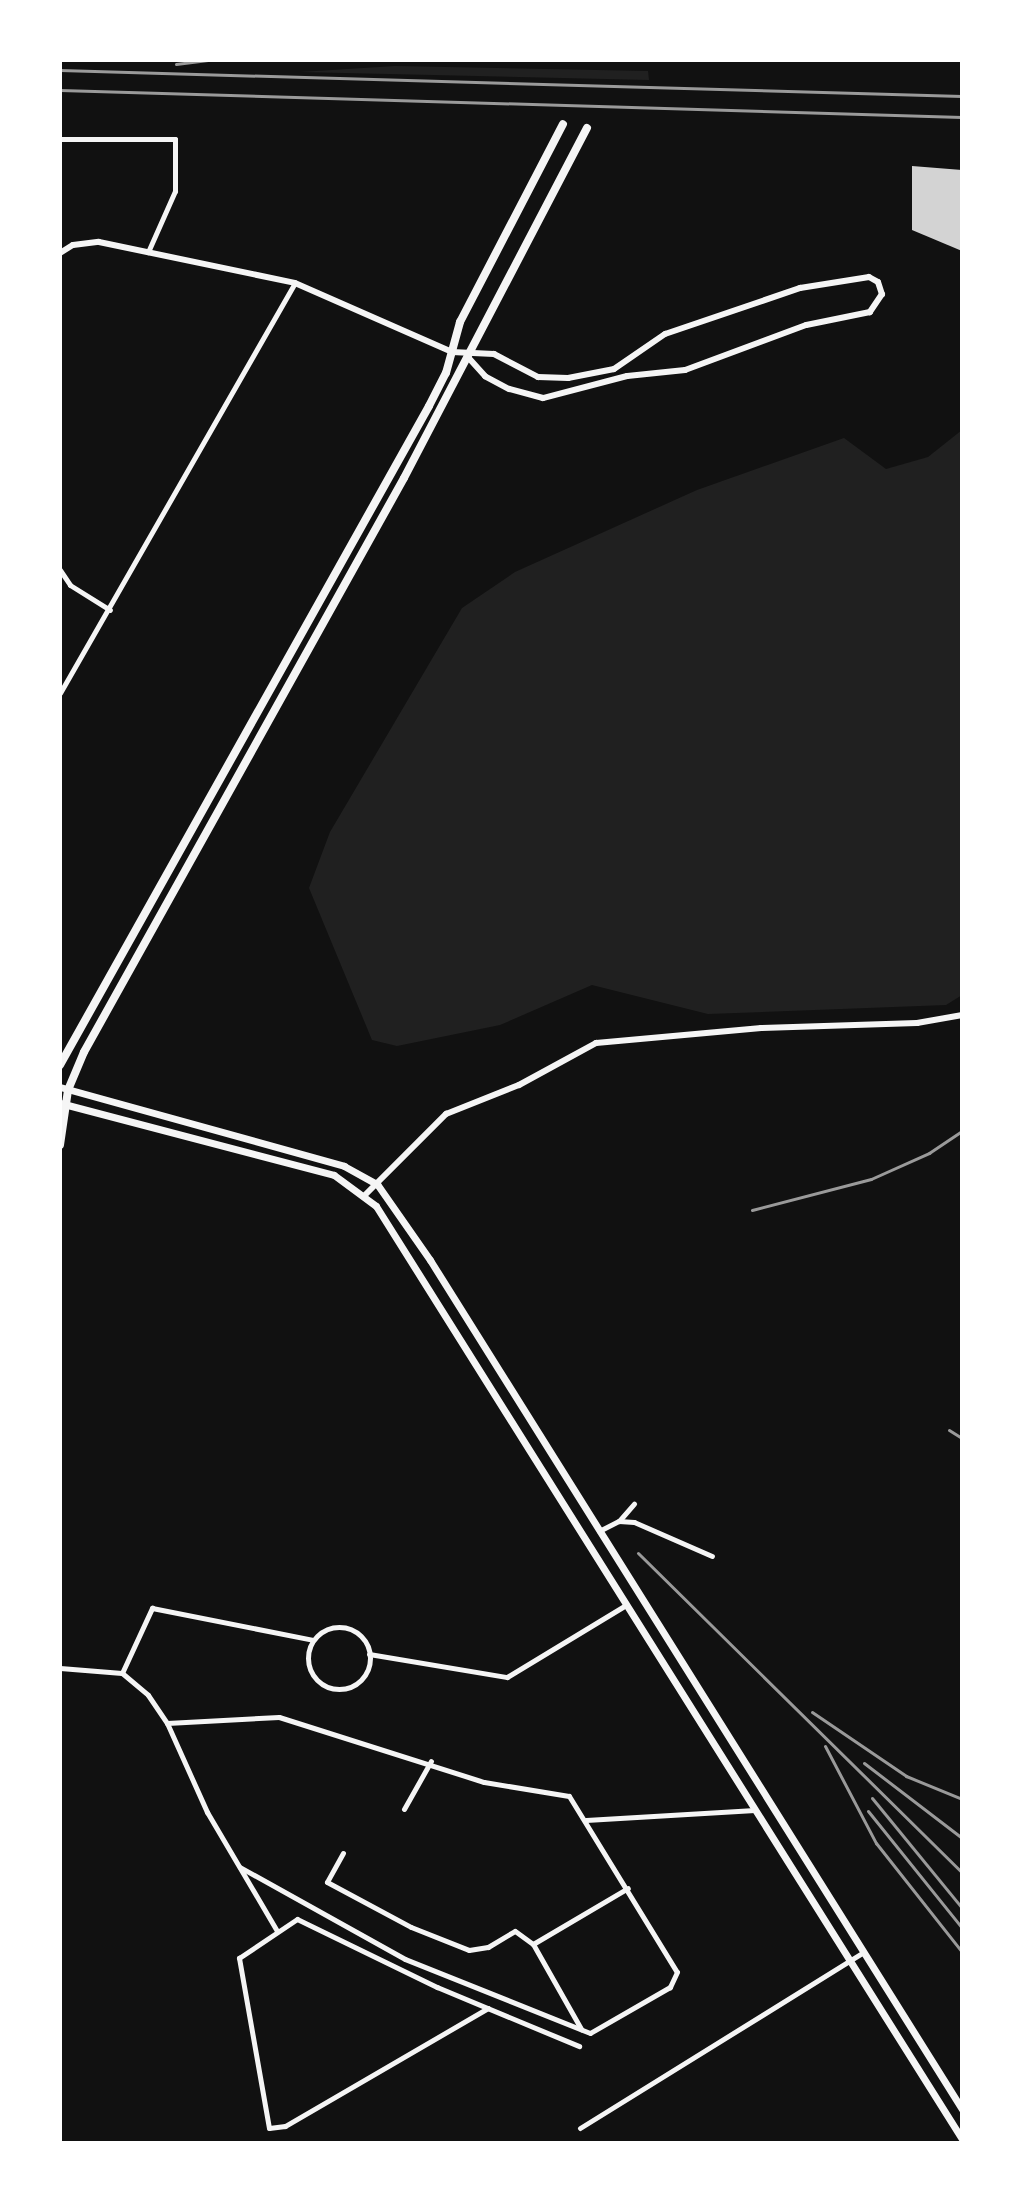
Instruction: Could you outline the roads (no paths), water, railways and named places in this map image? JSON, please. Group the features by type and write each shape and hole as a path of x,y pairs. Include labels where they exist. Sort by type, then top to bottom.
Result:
{"main road":[{"path":"60,1065 429,406 452,352 460,322 563,124"},
{"path":"60,1145 64,1088 467,356 587,128"},
{"path":"64,1088 344,1166 376,1184 430,1260 962,2109"},
{"path":"62,1104 334,1175 365,1195 757,1810 962,2139"}],"street":[{"path":"60,139 175,139 175,191 148,253"},
{"path":"60,253 73,245 99,242 295,283 452,352 467,356 494,354 538,377 568,378 614,369 665,334 735,309 843,279 878,282 881,302 870,312 806,325 685,370 627,376 543,398 509,389 485,376 467,356"},
{"path":"60,693 295,283"},
{"path":"60,570 70,585 110,610"},
{"path":"365,1195 446,1114 519,1085 596,1043 761,1028 917,1023 962,1015"},
{"path":"599,1531 619,1521 634,1504"},
{"path":"619,1521 634,1522 712,1556"},
{"path":"122,1673 152,1608 313,1640 331,1628 351,1630 369,1654 507,1677 626,1605"},
{"path":"313,1640 310,1670 332,1688 359,1681 369,1654"},
{"path":"60,1668 122,1673 148,1695 167,1723 200,1798 277,1931"},
{"path":"167,1723 279,1717 431,1761 484,1782 569,1796 677,1972 670,1987 590,2033 405,1959 240,1867"},
{"path":"404,1809 431,1761"},
{"path":"585,1820 757,1810"},
{"path":"343,1853 327,1882 411,1927 469,1950 488,1947 515,1931 533,1944 582,2030"},
{"path":"533,1944 628,1888"},
{"path":"488,2008 285,2126 269,2128 239,1958 297,1919 488,2008 579,2046"},
{"path":"580,2128 864,1952"}],"railway":[{"path":"176,64 208,60"},
{"path":"60,70 962,96"},
{"path":"60,90 962,117"},
{"path":"752,1210 871,1179 929,1153 962,1131"},
{"path":"949,1430 962,1438"},
{"path":"638,1553 962,1873"},
{"path":"812,1712 906,1776 962,1799"},
{"path":"825,1746 876,1843 962,1952"},
{"path":"864,1763 962,1838"},
{"path":"872,1798 962,1908"},
{"path":"868,1811 962,1928"}]}
